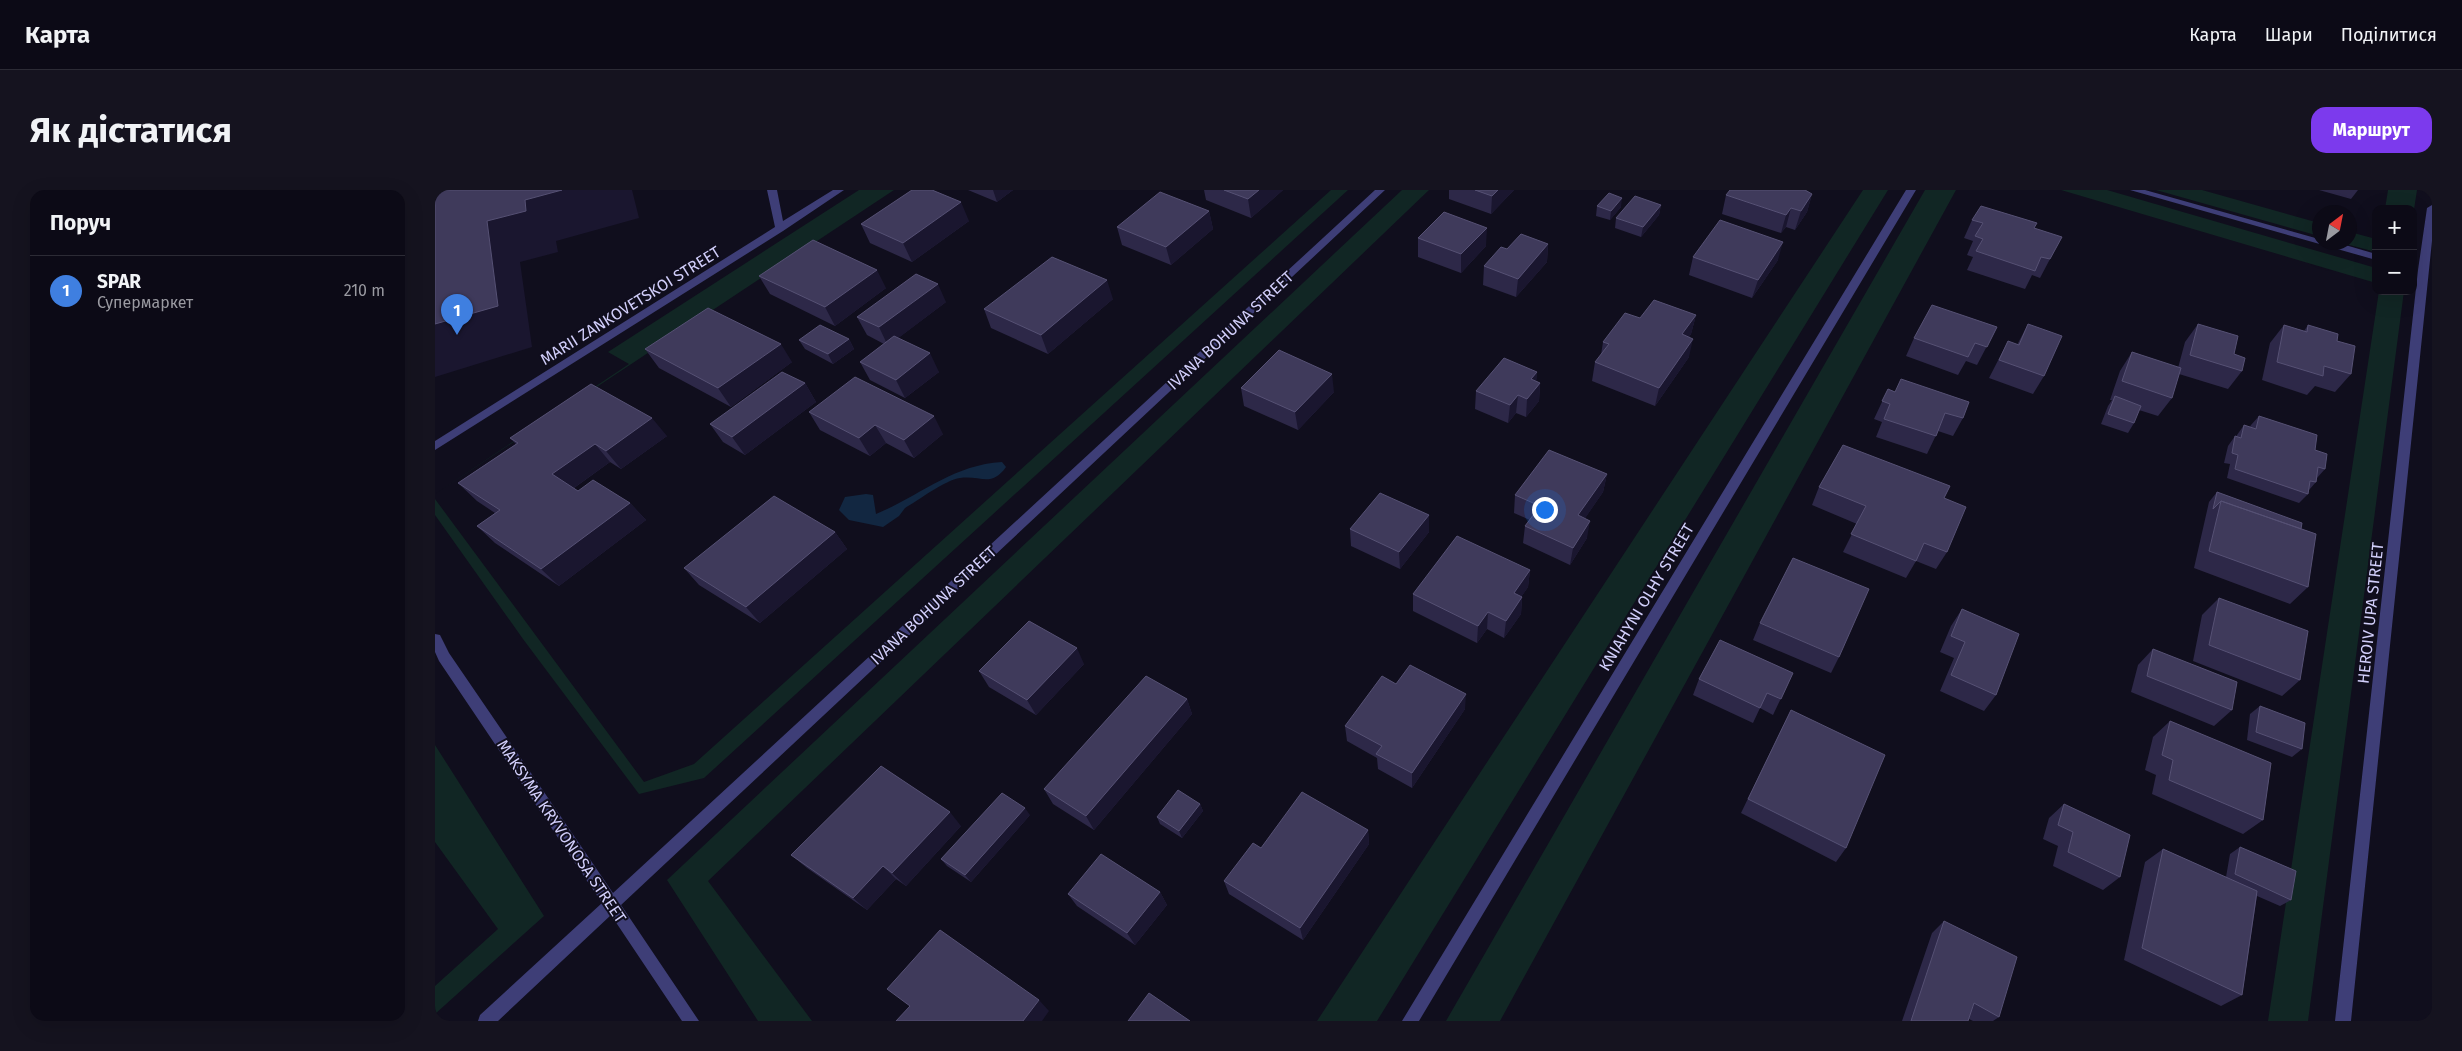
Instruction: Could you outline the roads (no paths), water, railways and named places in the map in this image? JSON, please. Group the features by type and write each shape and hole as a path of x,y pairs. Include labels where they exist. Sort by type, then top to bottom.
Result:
{"street":[{"path":"772,190 779,228"},
{"name":"MARII ZANKOVETSKOI STREET","path":"435,446 839,190"},
{"name":"IVANA BOHUNA STREET","path":"485,1021 1381,190"},
{"name":"KNIAHYNI OLHY STREET","path":"1410,1021 1911,190"},
{"path":"2135,190 2312,239"},
{"name":"HEROIV UPA STREET","path":"2343,1021 2423,271 2432,208"},
{"path":"2350,250 2372,256"},
{"name":"MAKSYMA KRYVONOSA STREET","path":"435,639 444,657 691,1021"}],"water":[{"path":"1002,462 1006,467 995,477 990,479 960,478 947,482 905,508 899,516 883,527 849,520 839,510 845,497 866,494 873,495 876,514 952,475 984,464"}],"place":[{"name":"SPAR","path":"457,335"}]}
